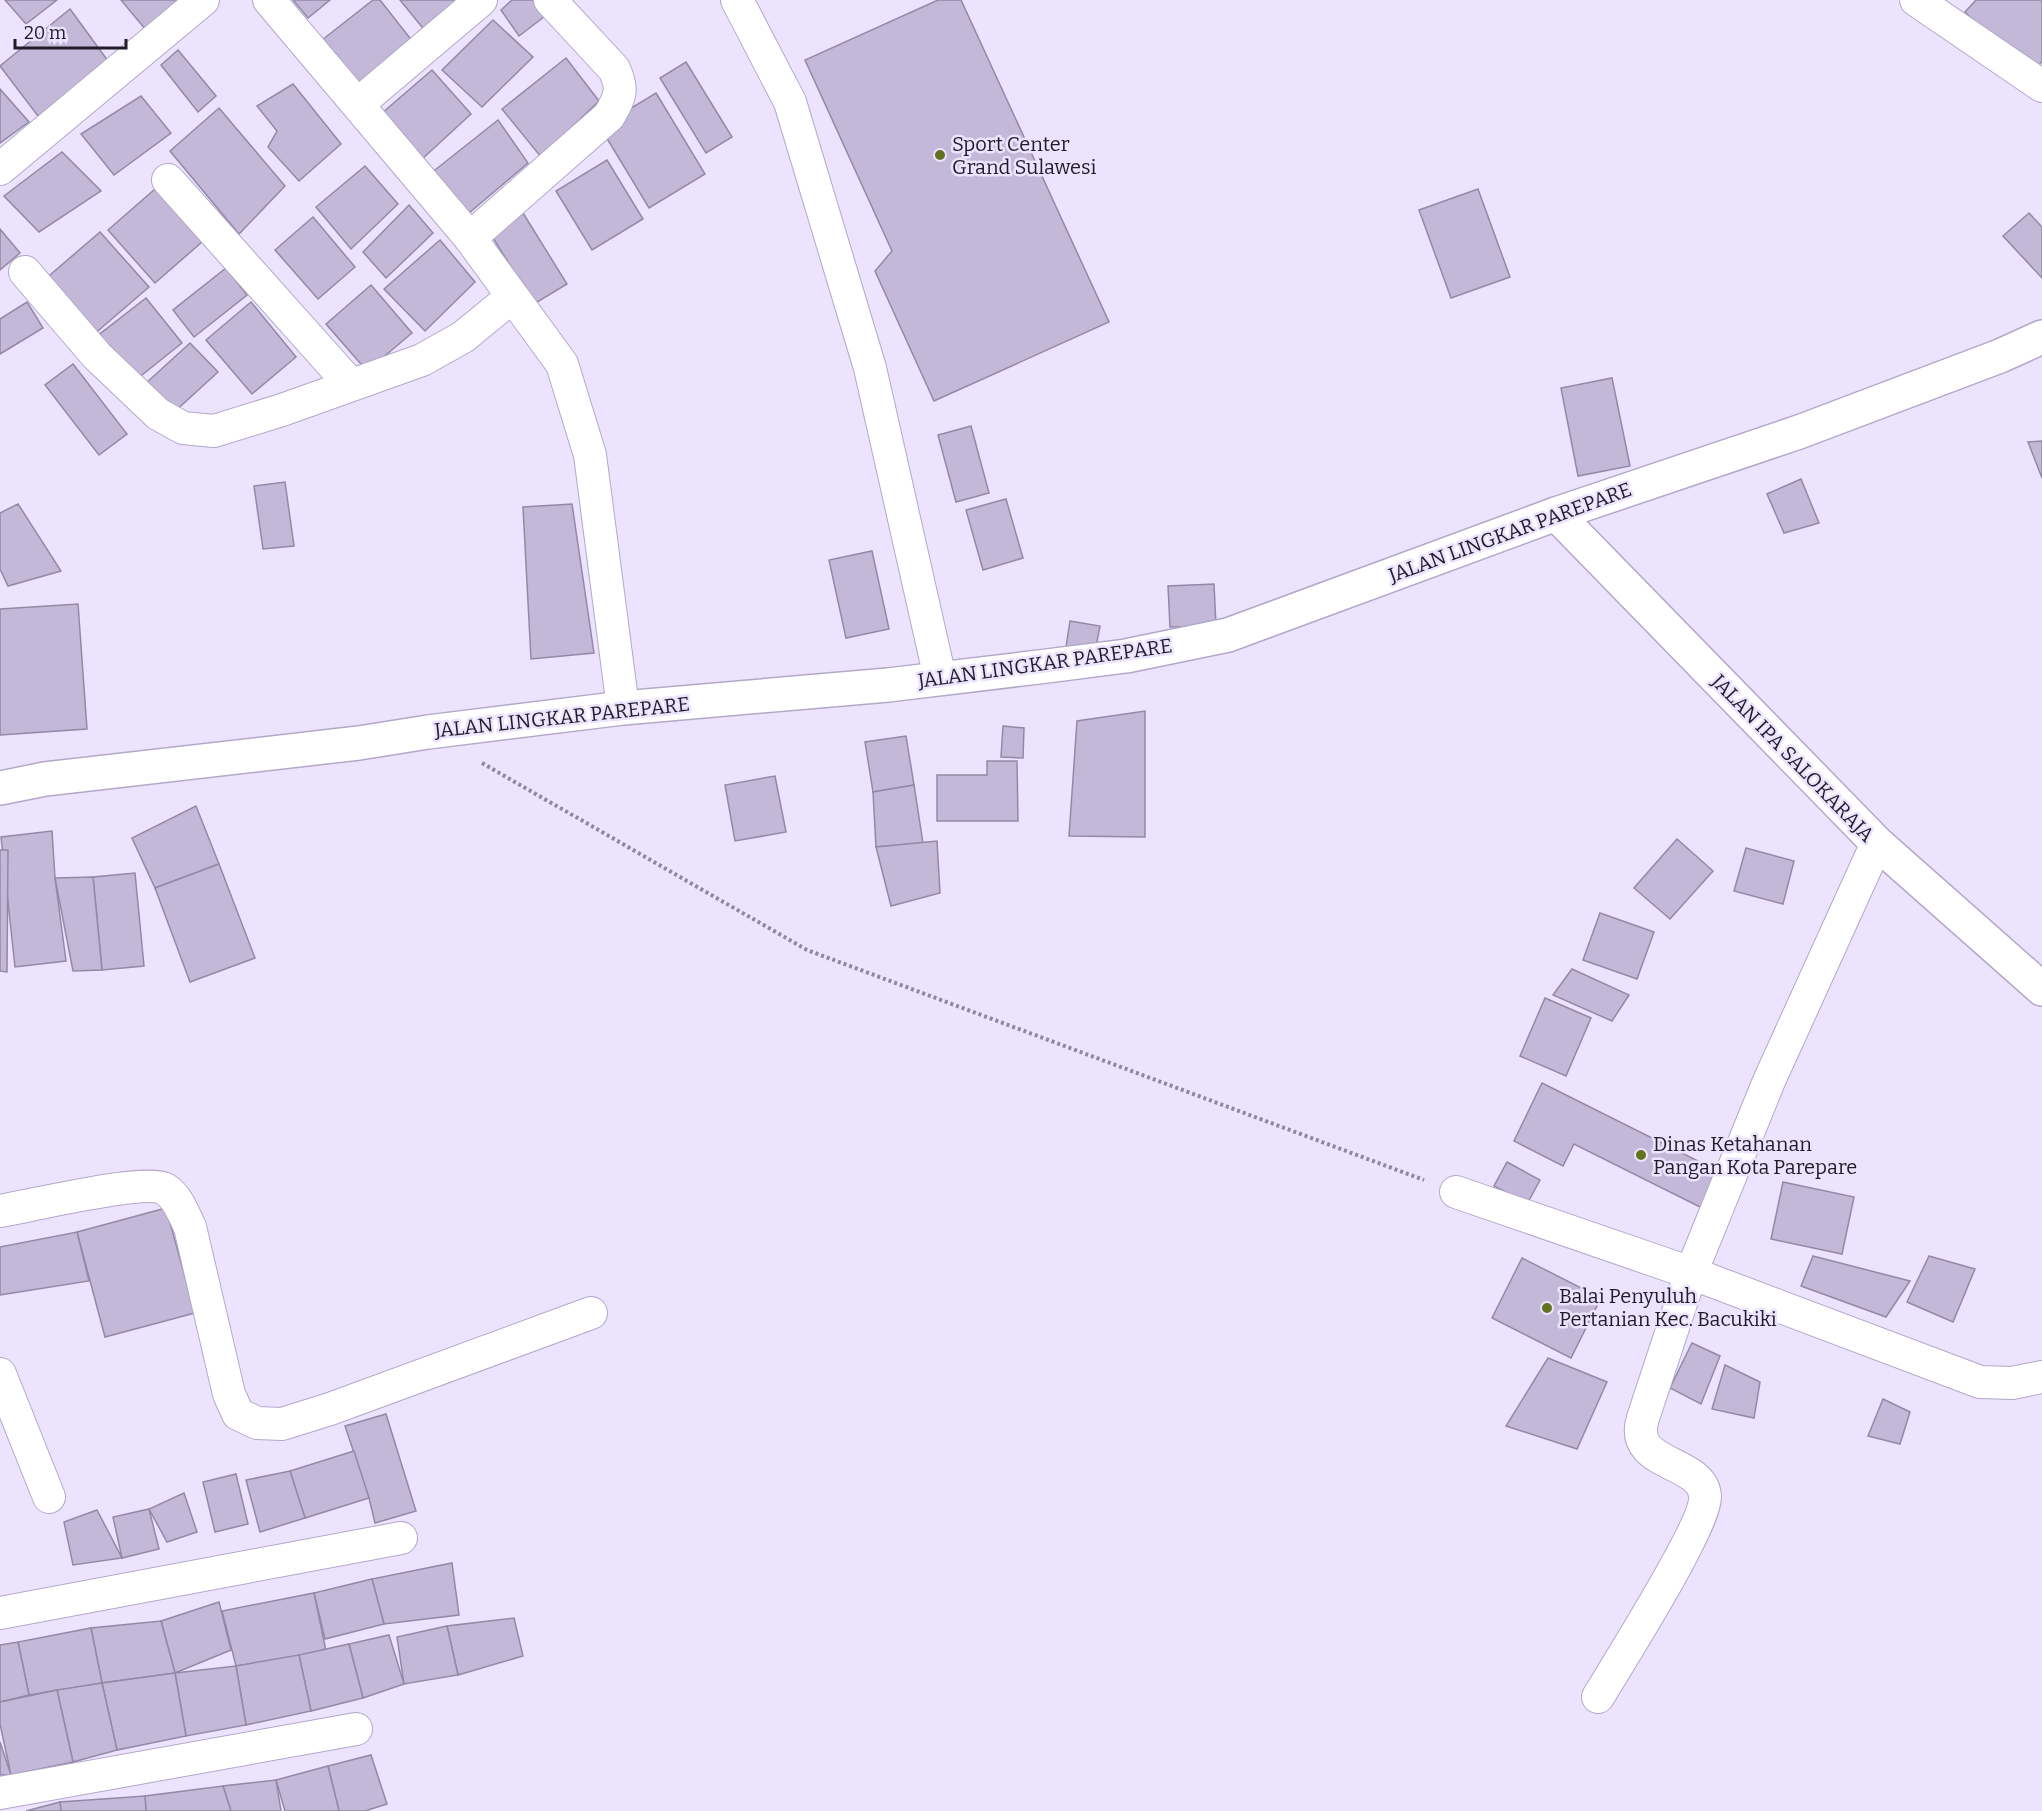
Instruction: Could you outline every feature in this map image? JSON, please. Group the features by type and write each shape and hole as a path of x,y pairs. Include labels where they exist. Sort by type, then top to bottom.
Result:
{"main road":[{"name":"JALAN LINGKAR PAREPARE","path":"0,788 45,779 359,743 428,732 623,708 940,678 1126,656 1228,635 1556,514 1799,432 2000,356 2042,337"},
{"name":"JALAN IPA SALOKARAJA","path":"1556,514 1877,843 2042,988"}],"street":[{"path":"0,169 203,0"},
{"path":"269,0 470,238 562,364 590,455 623,708"},
{"path":"358,104 481,0"},
{"path":"470,238 609,116 618,100 621,90 620,80 614,69 550,0"},
{"path":"737,0 790,102 857,324 870,368 940,678"},
{"path":"1916,0 2042,86"},
{"path":"168,180 350,384"},
{"path":"25,272 104,364 158,414 183,428 214,431 282,410 422,360 463,337 512,297"},
{"path":"1598,1697 1676,1565 1704,1506 1705,1495 1702,1487 1694,1478 1648,1449 1641,1440 1639,1430 1690,1273 1769,1081 1877,843"},
{"path":"0,1211 126,1187 152,1186 165,1189 180,1205 190,1227 229,1394 238,1414 257,1423 282,1424 330,1409 591,1313"},
{"path":"1456,1192 1690,1273 1980,1382 2012,1383 2042,1377"},
{"path":"0,1374 50,1497"},
{"path":"0,1613 401,1538"},
{"path":"0,1793 356,1729"}],"path":[{"path":"479,761 807,950 1456,1192"}],"building":[{"path":"5,0 57,0 26,24"},
{"path":"121,0 185,0 146,30"},
{"path":"293,0 330,0 308,18"},
{"path":"373,0 380,0 413,42 359,86 322,40"},
{"path":"400,0 462,0 426,32"},
{"path":"512,0 543,0 553,10 519,36 501,10"},
{"name":"Sport Center Grand Sulawesi","path":"938,0 961,0 1109,322 934,401 875,271 892,251 805,60"},
{"path":"1976,0 2042,0 2042,61 2030,78 1965,12"},
{"path":"70,9 108,61 41,120 0,66"},
{"path":"493,20 533,57 482,107 442,70"},
{"path":"178,50 216,96 198,112 161,65"},
{"path":"566,58 599,101 541,157 502,109"},
{"path":"686,62 732,137 706,153 660,78"},
{"path":"432,70 471,114 420,161 382,113"},
{"path":"293,84 341,144 299,181 268,147 277,131 257,106"},
{"path":"0,89 29,122 0,143"},
{"path":"656,93 705,174 649,208 600,127"},
{"path":"141,96 171,133 114,175 81,134"},
{"path":"219,108 285,186 239,234 170,151"},
{"path":"498,120 528,163 469,213 430,174"},
{"path":"62,152 101,191 39,232 4,196"},
{"path":"607,160 643,219 592,250 556,191"},
{"path":"365,166 398,204 351,249 316,207"},
{"path":"155,189 202,242 155,283 108,230"},
{"path":"1478,189 1510,277 1451,298 1419,210"},
{"path":"409,205 433,233 386,278 363,252"},
{"path":"523,213 567,284 534,304 490,233"},
{"path":"2029,213 2042,227 2042,278 2003,236"},
{"path":"313,217 355,267 318,299 275,250"},
{"path":"0,229 20,253 0,270"},
{"path":"100,232 149,287 92,336 43,281"},
{"path":"440,240 475,282 425,331 384,289"},
{"path":"226,268 247,295 194,337 173,310"},
{"path":"371,285 412,333 367,371 326,324"},
{"path":"146,298 182,343 132,383 96,337"},
{"path":"27,302 43,328 0,354 0,319"},
{"path":"251,302 296,357 252,394 206,340"},
{"path":"190,343 218,372 171,415 144,385"},
{"path":"73,364 127,434 99,455 45,385"},
{"path":"1612,378 1630,466 1578,476 1561,388"},
{"path":"971,426 989,493 956,502 938,435"},
{"path":"2042,441 2042,478 2028,442"},
{"path":"1801,479 1819,523 1784,533 1767,494"},
{"path":"285,482 294,546 263,549 254,486"},
{"path":"1006,499 1023,558 983,570 966,510"},
{"path":"18,504 61,571 8,586 0,569 0,513"},
{"path":"572,504 594,653 531,659 523,507"},
{"path":"872,551 889,629 846,638 829,560"},
{"path":"1214,584 1216,626 1170,627 1168,586"},
{"path":"78,604 87,729 0,735 0,609"},
{"path":"1070,621 1100,626 1095,652 1066,647"},
{"path":"1145,711 1145,837 1069,836 1077,721"},
{"path":"1003,726 1024,728 1023,758 1001,757"},
{"path":"906,736 914,785 873,792 865,742"},
{"path":"987,761 1017,761 1018,821 937,821 937,775 987,775"},
{"path":"775,776 786,832 735,841 725,785"},
{"path":"914,785 923,843 876,847 873,792"},
{"path":"196,806 219,864 155,888 132,838"},
{"path":"52,831 55,878 66,961 15,967 1,837"},
{"path":"1677,839 1713,871 1670,919 1634,888"},
{"path":"937,841 940,893 891,906 876,847"},
{"path":"1746,848 1794,861 1783,904 1734,891"},
{"path":"0,850 8,850 7,972 0,971"},
{"path":"219,864 255,958 190,982 155,888"},
{"path":"135,873 144,966 102,970 93,877"},
{"path":"93,877 102,970 73,971 55,878"},
{"path":"1600,913 1654,932 1637,979 1583,960"},
{"path":"1572,969 1629,995 1612,1021 1553,995"},
{"path":"1545,998 1591,1018 1566,1076 1520,1056"},
{"name":"Dinas Ketahanan Pangan Kota Parepare","path":"1542,1083 1722,1173 1704,1209 1574,1144 1563,1166 1514,1141"},
{"path":"1507,1162 1540,1180 1527,1204 1494,1186"},
{"path":"1783,1182 1854,1197 1842,1254 1771,1239"},
{"path":"166,1208 195,1313 105,1337 77,1232"},
{"path":"77,1232 89,1281 0,1295 0,1247"},
{"path":"1813,1256 1910,1281 1886,1317 1801,1286"},
{"path":"1929,1256 1975,1269 1953,1322 1907,1302"},
{"name":"Balai Penyuluh Pertanian Kec. Bacukiki","path":"1522,1258 1601,1298 1571,1358 1492,1318"},
{"path":"1692,1343 1720,1356 1701,1404 1670,1388"},
{"path":"1548,1358 1607,1382 1577,1449 1506,1426"},
{"path":"1725,1365 1760,1382 1754,1418 1712,1409"},
{"path":"1883,1399 1910,1412 1900,1444 1868,1436"},
{"path":"386,1414 416,1511 375,1523 345,1426"},
{"path":"354,1451 369,1498 305,1518 290,1471"},
{"path":"290,1471 305,1518 260,1532 246,1480"},
{"path":"236,1474 248,1524 215,1532 203,1482"},
{"path":"184,1493 197,1532 167,1542 149,1509"},
{"path":"149,1509 159,1549 122,1558 113,1517"},
{"path":"97,1510 122,1558 73,1565 64,1522"},
{"path":"452,1563 459,1615 384,1624 372,1579"},
{"path":"372,1579 384,1624 325,1639 314,1593"},
{"path":"314,1593 326,1651 236,1666 222,1611"},
{"path":"219,1602 231,1650 175,1673 161,1621"},
{"path":"514,1618 523,1656 458,1675 447,1626"},
{"path":"161,1621 175,1673 102,1683 91,1628"},
{"path":"447,1626 458,1675 404,1684 397,1637"},
{"path":"91,1628 102,1683 29,1695 18,1642"},
{"path":"389,1635 404,1684 363,1698 349,1644"},
{"path":"18,1642 29,1695 0,1702 0,1645"},
{"path":"349,1644 363,1698 311,1711 299,1655"},
{"path":"299,1655 311,1711 246,1725 236,1666"},
{"path":"236,1666 246,1725 186,1736 175,1673"},
{"path":"175,1673 186,1736 117,1750 102,1683"},
{"path":"102,1683 117,1750 73,1762 57,1690"},
{"path":"57,1690 73,1762 11,1775 0,1724 0,1702"},
{"path":"0,1742 11,1775 0,1775"},
{"path":"371,1755 387,1804 365,1811 339,1811 328,1766"},
{"path":"328,1766 339,1811 285,1811 276,1780"},
{"path":"276,1780 281,1811 231,1811 223,1786"},
{"path":"223,1786 231,1811 146,1811 145,1796"},
{"path":"145,1796 146,1811 61,1811 60,1802"},
{"path":"60,1802 61,1811 26,1811"}],"place":[{"name":"Sport Center Grand Sulawesi","path":"940,155"},
{"name":"Dinas Ketahanan Pangan Kota Parepare","path":"1641,1155"},
{"name":"Balai Penyuluh Pertanian Kec. Bacukiki","path":"1547,1308"}]}
